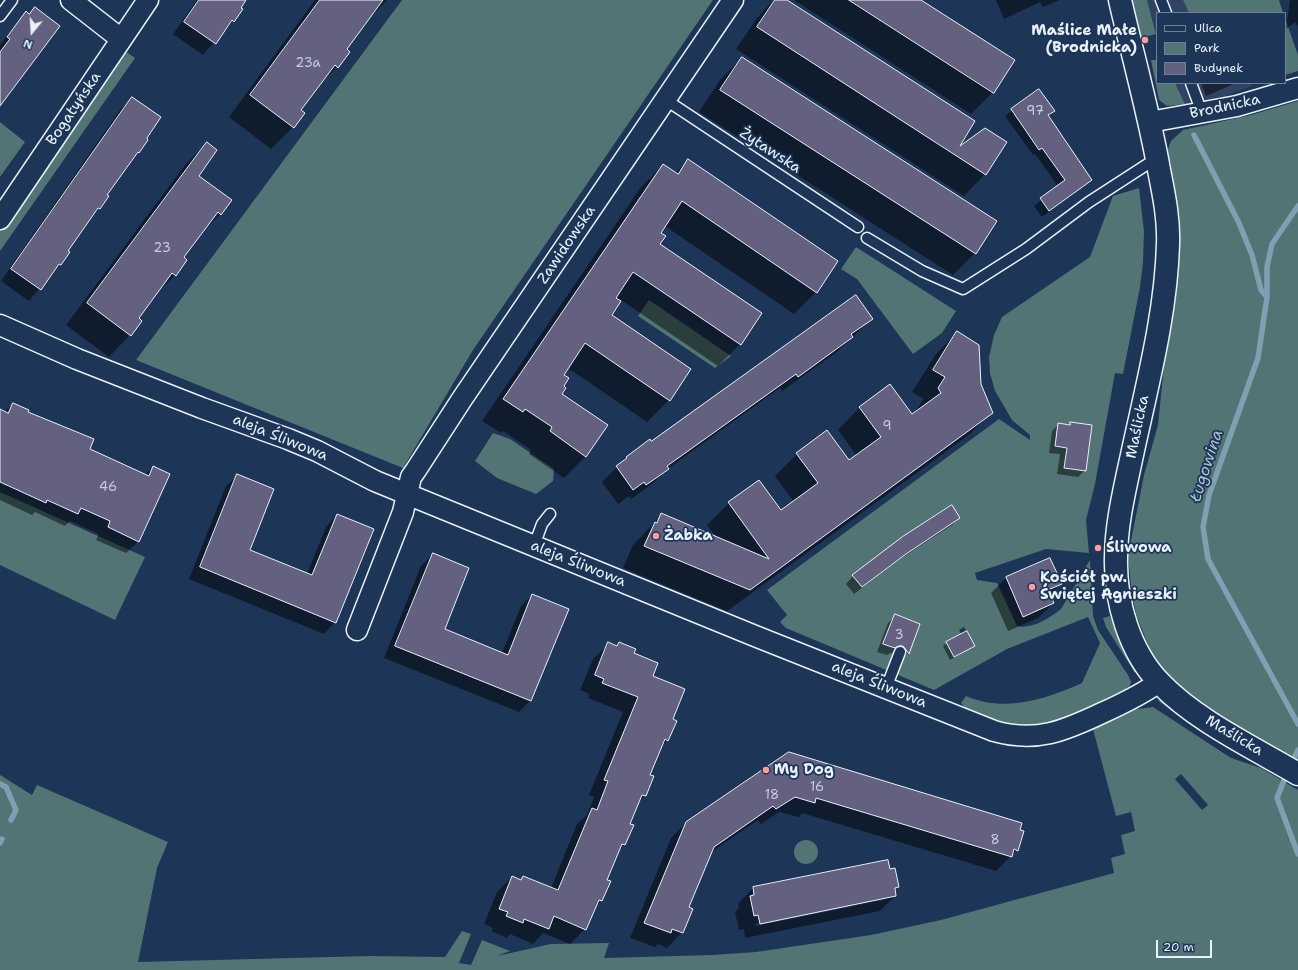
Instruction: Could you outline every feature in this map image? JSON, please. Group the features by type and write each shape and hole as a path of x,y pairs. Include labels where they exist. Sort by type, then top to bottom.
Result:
{"street":[{"path":"71,0 121,39"},
{"name":"Bogatyńska","path":"0,218 148,0"},
{"name":"Zawidowska","path":"357,630 403,512 411,477 462,399 733,0"},
{"name":"Maślicka","path":"1120,0 1150,122 1167,213 1167,264 1152,359 1124,492 1116,556 1119,598 1130,637 1141,658 1158,682 1200,715 1298,774"},
{"name":"Brodnicka","path":"1150,122 1237,106 1298,88"},
{"name":"aleja Śliwowa","path":"0,325 84,362 202,408 288,439 375,481 994,731 1017,736 1028,736 1061,731 1134,698 1158,682"}],"lane":[{"path":"0,16 12,0"},
{"path":"1161,0 1166,12"},
{"path":"1191,84 1202,113"},
{"name":"Żytawska","path":"666,100 858,227"},
{"path":"867,238 922,272 963,289 1026,249 1089,202 1157,158"},
{"path":"534,546 542,524 550,514"},
{"path":"886,688 900,652"}],"shaded area":[{"path":"1147,0 1183,0 1189,12 1156,12 1156,31"},
{"path":"1175,84 1251,84 1252,86 1226,96 1185,104"}],"green space":[{"path":"402,0 713,0 473,350 403,468 136,360"},
{"path":"1128,0 1147,0 1156,34 1140,38"},
{"path":"1183,0 1279,0 1283,12 1189,12"},
{"path":"1286,21 1298,55 1298,71 1286,75"},
{"path":"125,51 135,58 0,251 0,230"},
{"path":"1151,60 1156,60 1156,84 1175,84 1185,104 1167,106 1159,100"},
{"path":"1298,101 1298,761 1275,747 1273,750 1196,702 1170,679 1154,660 1137,617 1132,596 1128,556 1144,475 1158,425 1167,335 1164,161 1171,141 1183,130 1251,115"},
{"path":"0,122 25,142 0,177"},
{"path":"1139,188 1144,232 1143,262 1140,287 1123,374 1115,373 1095,484 1086,520 1089,553 1046,549 975,573 977,580 997,583 1017,626 1022,627 1034,625 1061,609 1090,560 1093,616 1098,630 1128,675 1131,682 1128,691 1077,715 1042,725 1023,726 1005,724 982,718 969,711 961,703 966,696 980,701 995,703 1010,704 1025,702 1040,699 1082,683 1100,643 1088,617 1007,649 934,690 786,628 780,622 787,615 767,590 999,419 1030,440 1030,435 1012,420 995,391 990,373 989,357 994,335 1002,317 1090,257 1113,196","holes":["1070,422 1092,425 1086,471 1064,468 1067,448 1055,446 1059,424 1070,425","951,505 960,518 911,551 902,537","908,553 862,587 853,576","895,614 920,624 908,654 884,644","964,627 975,646 970,649 959,630","959,635 967,650 954,657 946,642"]},
{"path":"856,247 956,311 942,333 913,354 857,279 841,269"},
{"path":"649,300 731,356 715,368 638,316"},
{"path":"493,433 510,439 554,469 553,481 536,494 497,478 475,461"},
{"path":"0,492 145,557 115,620 0,565"},
{"path":"1110,616 1135,664 1135,673 1106,627 1103,618"},
{"path":"1157,700 1168,702 1236,751 1201,732"},
{"path":"1153,707 1231,758 1261,768 1298,790 1298,970 0,970 0,775 32,795 37,785 168,842 157,868 138,962 369,956 445,957 462,931 471,934 459,963 471,965 482,940 510,951 497,956 551,944 609,943 604,958 712,955 756,952 871,935 941,920 1114,873 1111,858 1125,854 1121,835 1135,831 1131,812 1116,816 1093,729 1130,710","holes":["1181,774 1208,805 1202,810 1175,779"]},
{"path":"806,840 815,843 818,852 815,861 806,864 797,861 794,852 797,843"}],"building":[{"path":"199,0 246,0 241,8 243,9 234,22 232,20 216,44 184,22"},
{"path":"320,0 383,0 347,49 350,52 338,68 335,65 301,110 305,113 294,128 250,95"},
{"path":"775,0 787,0 975,121 960,146 985,128 1007,142 986,175 757,27"},
{"path":"849,0 921,0 1015,60 994,93"},
{"path":"35,7 60,26 0,106 0,52 10,39 7,37 26,11 29,14"},
{"path":"742,57 997,221 976,254 720,90"},
{"path":"1039,89 1055,111 1048,115 1092,180 1049,211 1040,198 1065,180 1042,148 1039,150 1011,109"},
{"path":"132,97 161,117 139,153 138,152 107,195 109,196 100,209 98,208 68,251 70,252 61,265 59,264 41,290 11,269"},
{"path":"207,142 217,150 199,176 232,200 221,215 218,212 184,257 187,260 176,276 172,273 139,318 142,321 131,336 87,303"},
{"path":"688,159 838,261 817,293 682,201 661,233 666,236 660,244 762,313 741,345 633,272 616,298 621,301 612,315 691,369 670,401 585,343 564,375 569,378 564,386 566,388 562,394 608,425 586,457 550,431 552,427 525,409 523,412 503,399 663,164 678,174"},
{"path":"856,295 873,319 851,334 853,337 798,377 796,374 667,466 669,469 646,485 644,482 633,490 616,466 627,458 626,457 650,439 651,441"},
{"path":"957,331 979,345 981,384 993,413 750,590 644,546 655,522 657,523 661,513 769,559 728,502 759,480 781,510 818,483 796,453 827,430 849,460 881,437 859,407 890,384 912,414 941,393 938,388 945,377 933,370"},
{"path":"13,403 29,410 28,412 94,439 90,449 149,476 153,466 170,474 139,542 108,527 110,521 81,508 78,514 47,500 46,503 0,482 0,409 8,413"},
{"path":"1070,422 1092,425 1086,471 1064,468 1067,448 1055,446 1058,423 1070,425"},
{"path":"237,474 274,489 250,550 312,575 337,514 374,529 336,623 200,567"},
{"path":"952,505 960,518 906,554 862,587 852,575 902,537"},
{"path":"433,553 469,568 445,629 508,655 532,594 569,609 531,701 395,646"},
{"name":"Kościół pw. Świętej Agnieszki","path":"1050,558 1062,584 1048,590 1054,603 1023,617 1006,577"},
{"path":"895,614 920,624 909,654 903,646 895,648 883,644"},
{"path":"967,631 975,646 954,657 946,642"},
{"path":"608,642 617,646 619,642 636,649 634,653 658,663 653,676 685,689 673,719 677,721 668,741 665,739 650,775 654,776 646,796 642,795 630,824 634,825 625,845 622,844 607,880 611,881 602,901 599,900 586,930 554,916 549,929 524,919 523,923 506,916 508,912 499,909 512,876 521,880 523,876 558,890 592,808 597,810 608,781 604,780 638,697 602,683 604,679 595,675"},
{"path":"789,752 1022,823 1020,830 1024,831 1018,851 1014,849 1012,857 816,798 815,803 795,797 776,809 773,806 714,847 689,907 693,909 683,933 672,929 671,933 644,923 686,822"},
{"path":"888,860 890,869 895,868 899,887 895,888 896,896 760,924 758,915 754,916 750,896 754,895 753,887"}],"waterway":[{"path":"1194,135 1239,223 1252,255 1261,290 1267,297"},
{"name":"Ługowina","path":"1298,206 1272,244 1267,267 1267,297 1258,358 1209,495 1203,527 1208,559 1298,724"},
{"name":"Ługowina","path":"1290,766 1298,750"},
{"name":"Ługowina","path":"1287,773 1277,798 1298,854"},
{"path":"0,784 6,787 16,810 11,820"},
{"path":"0,843 2,839"}],"place":[{"name":"Maślice Małe (Brodnicka)","path":"1145,40"},
{"name":"Żabka","path":"656,536"},
{"name":"Śliwowa","path":"1098,548"},
{"name":"Kościół pw. Świętej Agnieszki","path":"1032,587"},
{"name":"My Dog","path":"766,770"}]}
